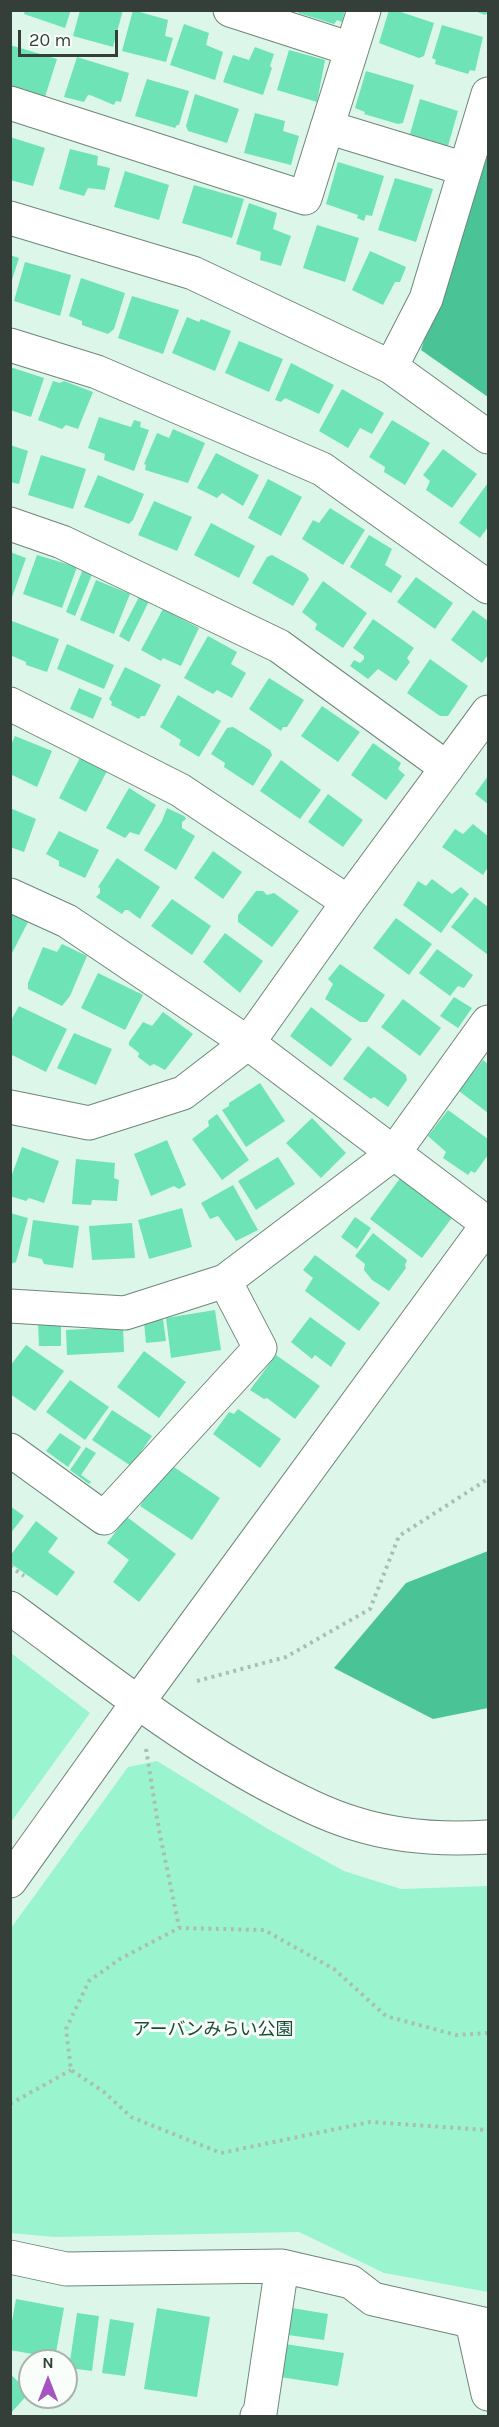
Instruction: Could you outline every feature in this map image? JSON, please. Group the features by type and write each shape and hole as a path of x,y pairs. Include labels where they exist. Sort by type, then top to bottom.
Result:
{"street":[{"path":"230,10 351,49"},
{"path":"10,103 305,198 364,10"},
{"path":"391,367 426,299 489,94"},
{"path":"327,127 465,169"},
{"path":"10,218 193,273 391,367 489,437"},
{"path":"10,345 97,372 322,469 489,587"},
{"path":"10,524 62,542 279,646 447,768"},
{"path":"10,704 180,790 348,902"},
{"path":"10,1107 89,1124 183,1093 248,1043 348,902 489,712"},
{"path":"10,895 68,921 248,1043 489,1224 138,1702 10,1881"},
{"path":"10,1306 124,1313 225,1281 393,1154 489,1022"},
{"path":"10,1450 104,1518 260,1348 225,1281"},
{"path":"10,1608 138,1702 228,1764 303,1803 353,1823 400,1834 455,1839 489,1837"},
{"path":"10,2257 66,2269 282,2266 351,2282 373,2300 480,2323 489,2394"},
{"path":"257,2416 260,2413 282,2266"}],"path":[{"path":"208,1677 286,1656 370,1609 399,1536 489,1479"},
{"path":"10,1566 30,1580"},
{"path":"138,1702 159,1830 179,1928"},
{"path":"489,2033 456,2035 386,2016 334,1969 264,1930 179,1928 120,1959 89,1981 66,2029 71,2070 104,2092 131,2117 221,2153 370,2122 489,2130"},
{"path":"10,2104 71,2070"}],"green space":[{"path":"11,1653 90,1713 11,1822"},
{"name":"アーバンみらい公園","path":"157,1761 268,1829 344,1871 401,1889 488,1886 488,2292 384,2273 299,2232 54,2237 11,2233 11,1928 128,1767"}],"shaded area":[{"path":"488,137 488,397 421,350"},
{"path":"488,1551 488,1708 433,1719 334,1668 406,1583"}],"building":[{"path":"25,10 71,10 65,28 24,14"},
{"path":"80,10 123,10 113,47 73,36"},
{"path":"133,10 168,20 165,36 173,38 166,62 122,51"},
{"path":"299,10 345,10 342,22 337,20 334,24 298,13"},
{"path":"389,10 434,23 424,56 419,58 379,43"},
{"path":"472,10 488,10 488,13 485,15"},
{"path":"184,24 209,33 206,45 223,52 215,80 170,65"},
{"path":"442,25 483,37 475,71 470,70 468,74 435,64 436,60 432,58"},
{"path":"10,45 57,59 45,97 10,87"},
{"path":"255,47 274,54 263,95 223,82 233,55 249,60"},
{"path":"289,50 325,60 317,102 277,90"},
{"path":"77,57 129,73 121,102 116,101 114,105 90,95 84,102 64,97"},
{"path":"366,71 414,85 403,123 398,124 364,114 365,112 355,108"},
{"path":"147,79 189,91 179,125 175,128 135,116"},
{"path":"195,94 239,109 227,143 188,131 186,126"},
{"path":"420,99 458,111 448,146 410,134"},
{"path":"255,113 285,121 283,131 299,136 291,165 244,153"},
{"path":"10,137 45,148 33,186 10,180"},
{"path":"70,149 98,156 97,165 110,168 105,190 88,188 84,196 59,189"},
{"path":"338,162 384,176 372,216 366,215 364,221 357,218 358,215 326,204"},
{"path":"125,171 169,185 159,220 114,207"},
{"path":"395,178 433,189 416,242 378,230"},
{"path":"194,185 244,199 232,238 182,223"},
{"path":"249,203 277,213 273,229 291,236 281,266 260,260 261,252 236,244"},
{"path":"317,225 359,238 345,282 303,268"},
{"path":"370,251 406,267 400,282 395,282 383,305 352,290"},
{"path":"10,255 19,258 11,283 10,283"},
{"path":"25,262 71,275 60,316 14,301"},
{"path":"81,278 125,293 114,329 108,334 82,325 82,321 69,316"},
{"path":"132,296 179,310 163,354 118,338"},
{"path":"187,317 199,322 201,319 231,331 215,371 172,353"},
{"path":"239,341 283,359 269,392 225,373"},
{"path":"291,363 334,385 319,414 285,398 281,402 275,400"},
{"path":"10,367 44,378 31,417 10,410"},
{"path":"53,381 60,383 64,381 93,392 78,429 66,425 62,429 38,420"},
{"path":"342,389 384,413 372,434 360,428 348,448 319,431"},
{"path":"99,417 131,427 134,420 141,422 140,427 149,430 134,471 104,460 105,454 88,448"},
{"path":"392,420 430,443 405,485 384,472 385,467 369,457"},
{"path":"173,429 205,443 188,483 145,470 146,465 144,464 157,433 169,438"},
{"path":"10,445 28,451 19,484 10,482"},
{"path":"443,449 477,474 452,508 426,490 430,481 423,475"},
{"path":"216,453 259,475 243,506 222,493 217,498 197,488"},
{"path":"41,455 86,469 73,509 28,495"},
{"path":"98,475 144,494 129,524 84,507"},
{"path":"268,479 302,497 281,536 248,518"},
{"path":"487,484 488,527 480,538 459,523"},
{"path":"154,501 192,517 177,551 138,535"},
{"path":"330,508 365,530 343,565 302,539 313,520 319,523"},
{"path":"211,523 255,546 239,578 194,555"},
{"path":"369,535 392,549 385,565 402,576 391,593 350,567"},
{"path":"10,552 26,558 11,600 10,600"},
{"path":"37,555 77,567 62,608 23,594"},
{"path":"272,555 306,574 309,579 293,606 252,583 267,557"},
{"path":"83,569 93,572 75,616 66,612"},
{"path":"416,577 453,603 435,629 397,602"},
{"path":"96,580 130,594 114,634 80,620"},
{"path":"323,581 367,613 343,648 315,629 317,624 302,612"},
{"path":"140,595 150,599 129,642 119,636"},
{"path":"163,609 199,628 181,666 163,658 161,661 141,650"},
{"path":"473,610 488,621 488,655 482,663 451,640"},
{"path":"373,619 414,648 407,658 410,662 396,681 378,669 368,679 350,666 354,660 360,663 364,659 364,656 353,648"},
{"path":"12,621 59,639 47,672 26,665 26,662 10,655"},
{"path":"208,636 237,652 231,664 246,673 232,698 217,690 213,694 184,678"},
{"path":"67,644 114,665 104,689 57,669"},
{"path":"430,659 468,686 448,716 440,716 407,693"},
{"path":"125,667 161,685 145,716 139,719 111,705 112,702 109,699"},
{"path":"269,678 304,700 287,727 283,727 281,731 249,709"},
{"path":"79,688 102,698 93,719 70,709"},
{"path":"178,695 221,721 199,757 179,745 181,740 160,727"},
{"path":"322,706 360,732 338,762 301,736"},
{"path":"233,727 270,750 272,755 253,786 224,767 225,763 211,754 227,728"},
{"path":"15,736 52,751 37,787 10,774 10,747"},
{"path":"373,743 401,763 398,769 405,775 386,800 351,775"},
{"path":"80,758 107,771 86,812 59,798"},
{"path":"281,760 321,790 300,819 260,791"},
{"path":"488,776 488,804 475,794"},
{"path":"129,788 156,805 139,835 130,832 125,838 106,828"},
{"path":"328,794 363,820 343,847 308,822"},
{"path":"10,808 36,819 24,852 10,847"},
{"path":"167,808 184,816 186,819 182,822 182,828 195,836 176,870 144,850 162,821"},
{"path":"473,824 488,836 488,867 483,875 442,847 455,829 463,834"},
{"path":"59,831 99,850 85,878 59,866 59,861 46,854"},
{"path":"213,851 242,872 223,899 194,878"},
{"path":"117,858 160,887 140,919 128,910 122,914 96,897 100,893 98,887"},
{"path":"432,879 452,894 461,887 469,894 441,933 403,905 418,881 426,886"},
{"path":"256,891 263,891 267,895 274,893 299,911 272,947 238,922 238,915"},
{"path":"475,897 488,907 488,955 451,927"},
{"path":"172,899 211,926 192,955 151,926"},
{"path":"10,914 28,922 10,957"},
{"path":"396,918 432,944 409,975 373,948"},
{"path":"225,933 263,961 240,993 203,962"},
{"path":"62,944 87,956 70,996 62,1006 28,989 28,983 43,947 57,952"},
{"path":"437,949 473,975 464,988 458,986 450,996 419,973"},
{"path":"340,964 385,995 367,1022 360,1022 325,999 333,984 328,979"},
{"path":"98,973 143,995 125,1030 81,1008"},
{"path":"454,997 472,1008 458,1028 440,1016"},
{"path":"403,999 441,1028 420,1056 381,1027"},
{"path":"19,1006 67,1029 46,1072 10,1054 10,1022"},
{"path":"311,1007 352,1039 331,1067 290,1036"},
{"path":"163,1012 193,1034 165,1070 154,1064 150,1066 138,1057 139,1053 129,1045 143,1022 152,1026"},
{"path":"74,1033 112,1049 96,1085 57,1068"},
{"path":"368,1046 406,1075 407,1080 388,1107 374,1097 371,1099 343,1079"},
{"path":"483,1060 488,1064 488,1113 459,1091"},
{"path":"260,1083 285,1121 246,1147 222,1110"},
{"path":"448,1110 488,1139 488,1155 475,1173 471,1171 468,1175 443,1158 446,1152 428,1136"},
{"path":"217,1114 249,1160 222,1180 192,1139 209,1126 208,1121"},
{"path":"312,1118 346,1153 321,1178 286,1143"},
{"path":"167,1140 186,1185 179,1189 174,1186 151,1196 134,1154"},
{"path":"22,1147 59,1161 44,1203 29,1198 26,1201 10,1196 10,1180"},
{"path":"278,1157 295,1184 256,1210 238,1181"},
{"path":"76,1159 115,1163 114,1178 119,1180 117,1201 92,1200 91,1205 72,1204"},
{"path":"401,1177 454,1215 422,1258 370,1219"},
{"path":"233,1185 258,1230 236,1241 218,1216 210,1219 201,1203"},
{"path":"182,1208 192,1247 149,1259 138,1220"},
{"path":"10,1213 28,1218 16,1262 10,1264"},
{"path":"355,1217 371,1228 357,1249 341,1237"},
{"path":"33,1220 79,1226 73,1268 44,1264 42,1259 28,1256"},
{"path":"132,1223 135,1258 92,1260 89,1226"},
{"path":"373,1233 407,1260 406,1268 389,1291 372,1280 364,1270 365,1264 355,1256"},
{"path":"315,1255 380,1303 359,1331 305,1291 313,1278 303,1270"},
{"path":"215,1310 221,1350 171,1358 166,1318"},
{"path":"310,1317 346,1343 331,1367 315,1355 312,1359 291,1342"},
{"path":"163,1319 166,1341 146,1343 144,1322"},
{"path":"61,1322 61,1346 39,1346 38,1323"},
{"path":"123,1327 124,1352 67,1355 66,1330"},
{"path":"26,1345 64,1371 35,1411 10,1394 10,1366"},
{"path":"144,1351 186,1382 159,1418 117,1387"},
{"path":"276,1355 320,1386 295,1419 267,1398 264,1399 250,1390"},
{"path":"70,1380 109,1407 85,1440 46,1412"},
{"path":"238,1409 281,1439 260,1468 213,1434 229,1412 234,1414"},
{"path":"112,1410 152,1436 131,1466 92,1440"},
{"path":"60,1433 81,1447 68,1467 46,1451"},
{"path":"86,1447 96,1453 81,1475 91,1482 89,1484 70,1470"},
{"path":"168,1463 220,1498 192,1540 140,1506"},
{"path":"10,1506 24,1516 10,1534"},
{"path":"127,1517 176,1554 139,1602 113,1582 129,1560 107,1543"},
{"path":"36,1521 58,1538 48,1552 75,1572 57,1596 10,1563 10,1556"},
{"path":"16,2299 64,2308 57,2349 10,2350 10,2332"},
{"path":"157,2308 210,2317 197,2397 144,2389"},
{"path":"292,2308 328,2314 324,2340 288,2335"},
{"path":"77,2313 99,2316 92,2371 78,2369 78,2349 72,2349"},
{"path":"110,2319 134,2323 125,2376 102,2373"},
{"path":"285,2344 344,2353 338,2386 280,2377"},
{"path":"10,2374 18,2381 18,2405 10,2414"}]}
